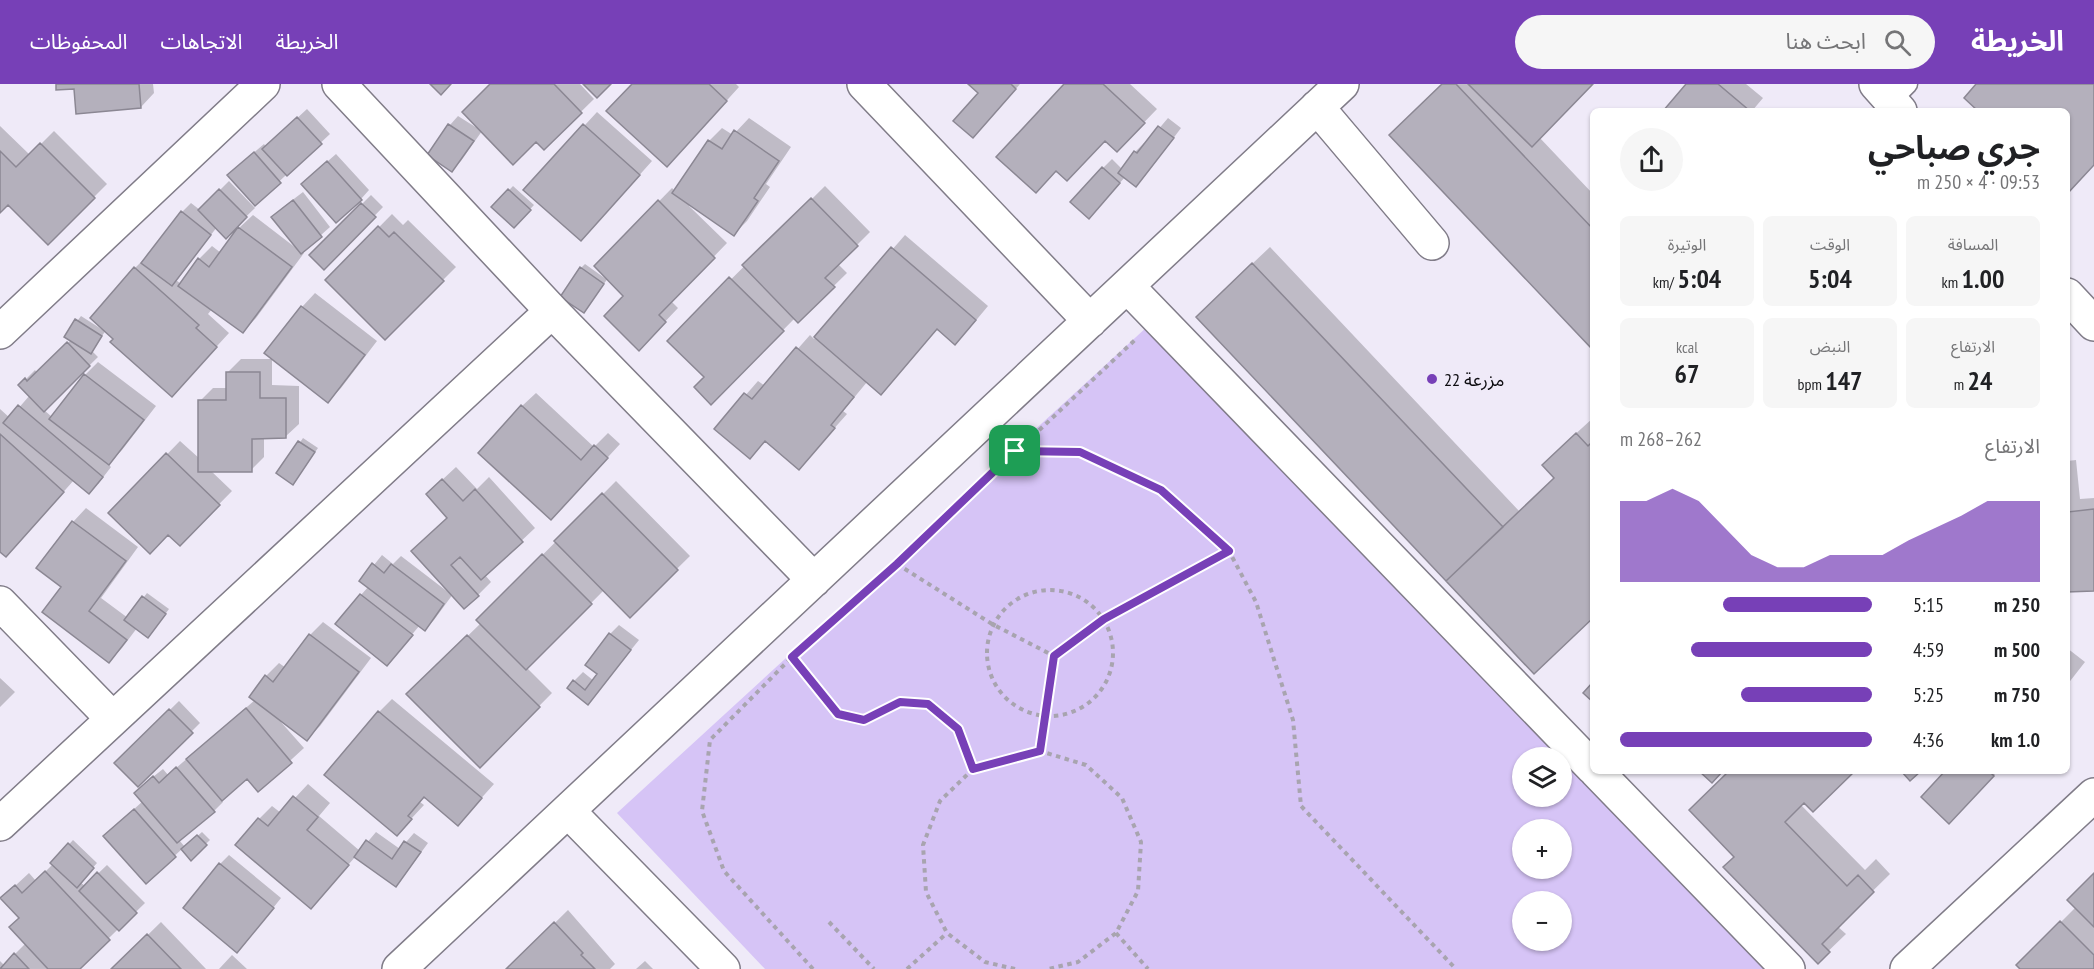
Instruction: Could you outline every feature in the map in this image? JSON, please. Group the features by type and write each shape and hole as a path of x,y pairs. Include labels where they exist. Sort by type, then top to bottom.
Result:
{"street":[{"path":"0,332 263,84"},
{"path":"339,84 552,311 814,580"},
{"path":"864,84 1090,321"},
{"path":"399,969 1341,84"},
{"path":"1317,107 1432,243"},
{"path":"1127,285 1590,765"},
{"path":"2070,298 2094,324"},
{"path":"0,824 552,311"},
{"path":"0,603 113,719"},
{"path":"1599,774 1788,969"},
{"path":"1907,969 2094,795"},
{"path":"568,811 723,969"}],"path":[{"path":"813,969 724,871 702,811 710,740 792,657 897,564 1159,318"},
{"path":"1015,451 1080,452 1161,490 1229,551 1256,602 1293,720 1301,806 1456,969"},
{"path":"1040,751 1054,656 1104,619 1229,551"},
{"path":"897,564 992,624 1054,656"},
{"path":"1047,589 1080,596 1104,619 1113,653 1104,686 1079,710 1046,717 1016,708 994,685 986,655 992,624 1015,599 1047,589"},
{"path":"792,657 838,714 864,720 900,702 928,704 958,729 973,769"},
{"path":"1015,969 985,962 947,933 926,892 923,845 940,801 973,769 1040,751 1086,765 1122,798 1141,842 1138,891 1116,933 1078,962 1048,969"},
{"path":"829,922 874,969"},
{"path":"907,969 947,933"},
{"path":"1116,933 1148,969"}],"shaded area":[{"path":"1148,326 1555,747 1512,747 1512,807 1572,807 1572,765 1769,969 765,969 617,813"}],"building":[{"path":"56,84 139,84 141,108 76,114 74,89 56,90"},
{"path":"430,84 451,84 441,95"},
{"path":"490,84 554,84 582,113 544,150 536,142 513,165 462,112"},
{"path":"583,84 611,84 597,98"},
{"path":"632,84 709,84 727,101 667,167 606,111"},
{"path":"968,84 1011,84 1016,89 973,138 953,121 978,93"},
{"path":"1064,84 1103,84 1145,123 1117,152 1105,141 1067,181 1056,171 1036,193 996,157"},
{"path":"1442,84 1456,84 1590,226 1590,347 1389,135"},
{"path":"1468,84 1593,84 1532,147"},
{"path":"1686,84 1718,84 1746,108 1666,108"},
{"path":"1976,84 2094,84 2094,165 2070,191 2070,108 1975,108 1964,98"},
{"path":"297,117 322,144 287,176 262,149"},
{"path":"448,124 474,141 452,172 427,155"},
{"path":"583,124 640,175 581,241 523,190"},
{"path":"1158,126 1174,138 1136,187 1118,173 1134,151 1137,153"},
{"path":"734,130 779,161 754,198 758,201 734,236 672,193 708,140 722,149"},
{"path":"40,143 95,198 48,245 8,205 0,213 0,151 16,167"},
{"path":"254,152 281,183 255,206 227,175"},
{"path":"327,161 362,200 336,223 301,184"},
{"path":"1102,167 1120,183 1089,219 1070,202"},
{"path":"219,189 247,217 226,239 198,210"},
{"path":"508,189 531,210 514,228 491,207"},
{"path":"811,198 858,246 825,278 835,287 798,323 742,265"},
{"path":"293,200 322,237 301,254 271,217"},
{"path":"658,200 715,258 659,315 666,322 639,351 604,316 623,296 594,266"},
{"path":"361,203 376,217 324,270 309,255"},
{"path":"181,211 211,235 172,286 141,263"},
{"path":"378,226 389,237 394,232 444,281 385,340 325,280"},
{"path":"238,227 292,267 243,333 178,286 198,258 209,267"},
{"path":"891,247 976,320 955,345 937,329 881,395 814,337"},
{"path":"1252,263 1503,527 1446,581 1196,317"},
{"path":"134,267 199,325 196,328 217,347 172,397 110,342 113,339 90,318"},
{"path":"580,267 604,284 584,313 560,297"},
{"path":"729,277 784,331 711,405 694,387 704,377 667,341"},
{"path":"301,306 365,355 328,403 264,353"},
{"path":"75,319 102,336 91,354 64,337"},
{"path":"67,342 90,366 44,412 18,385 25,378 27,381"},
{"path":"796,347 854,397 831,425 835,428 799,470 765,441 750,459 714,429 744,393 752,399"},
{"path":"226,372 260,372 260,398 286,398 286,438 252,439 252,472 198,472 198,400 226,400"},
{"path":"84,374 144,420 109,465 49,419"},
{"path":"18,405 103,477 89,494 3,423"},
{"path":"521,405 581,460 594,445 608,458 551,520 478,453"},
{"path":"1576,433 1588,446 1590,444 1590,621 1534,674 1446,581 1554,478 1542,465"},
{"path":"0,434 64,492 6,557 0,552"},
{"path":"298,441 315,452 293,485 276,473"},
{"path":"166,453 220,505 180,546 168,535 150,554 108,513"},
{"path":"442,479 463,501 475,489 523,542 481,580 460,557 451,565 479,596 464,609 411,551 447,518 426,494"},
{"path":"602,493 678,570 630,618 554,541"},
{"path":"2094,509 2094,591 2070,592 2070,512"},
{"path":"72,521 126,561 89,611 127,640 109,663 42,612 61,587 36,568"},
{"path":"542,554 592,604 526,670 476,620"},
{"path":"372,563 384,573 391,564 444,604 425,631 359,581"},
{"path":"360,594 413,635 387,666 335,624"},
{"path":"142,596 166,614 148,638 124,620"},
{"path":"609,633 631,650 588,705 567,688 573,680 585,690 597,674 585,665"},
{"path":"309,634 359,672 307,741 249,697 265,675 273,682"},
{"path":"467,635 540,707 480,768 406,694"},
{"path":"1590,685 1590,699 1583,693"},
{"path":"246,708 292,763 258,792 247,779 222,801 186,759"},
{"path":"169,709 193,733 138,787 114,763"},
{"path":"378,711 482,798 458,826 424,797 408,816 412,819 397,836 324,775"},
{"path":"176,767 215,812 177,843 134,793 153,776 159,783"},
{"path":"1702,774 1720,774 1712,783"},
{"path":"1726,774 1852,774 1813,812 1804,803 1785,822 1847,886 1858,875 1874,892 1822,944 1830,952 1818,964 1723,867 1734,857 1689,810"},
{"path":"1904,774 1918,774 1910,781"},
{"path":"1942,774 1992,774 1994,776 1949,824 1921,797"},
{"path":"293,796 318,817 307,830 349,865 311,909 235,845 258,818 268,826"},
{"path":"134,809 176,857 146,884 103,836"},
{"path":"197,835 207,845 191,861 181,849"},
{"path":"366,840 392,859 404,841 421,852 396,887 354,857"},
{"path":"68,843 94,868 77,888 50,863"},
{"path":"219,863 274,908 237,953 183,908"},
{"path":"45,871 110,940 80,969 48,969 9,927 19,918 0,898 15,885 22,893"},
{"path":"97,872 137,913 119,931 79,891"},
{"path":"2094,873 2094,927 2067,900"},
{"path":"2060,921 2094,955 2094,969 2020,969 2016,965"},
{"path":"554,922 595,969 506,969"},
{"path":"147,934 181,969 111,969"},
{"path":"14,953 29,969 0,969"}],"place":[{"name":"مزرعة 22","path":"1432,379"}],"route":[{"path":"1015,451 1080,452 1161,490 1229,551 1104,619 1054,656 1040,751 973,769 958,729 928,704 900,702 864,720 838,714 792,657 897,564 1015,451"}]}
